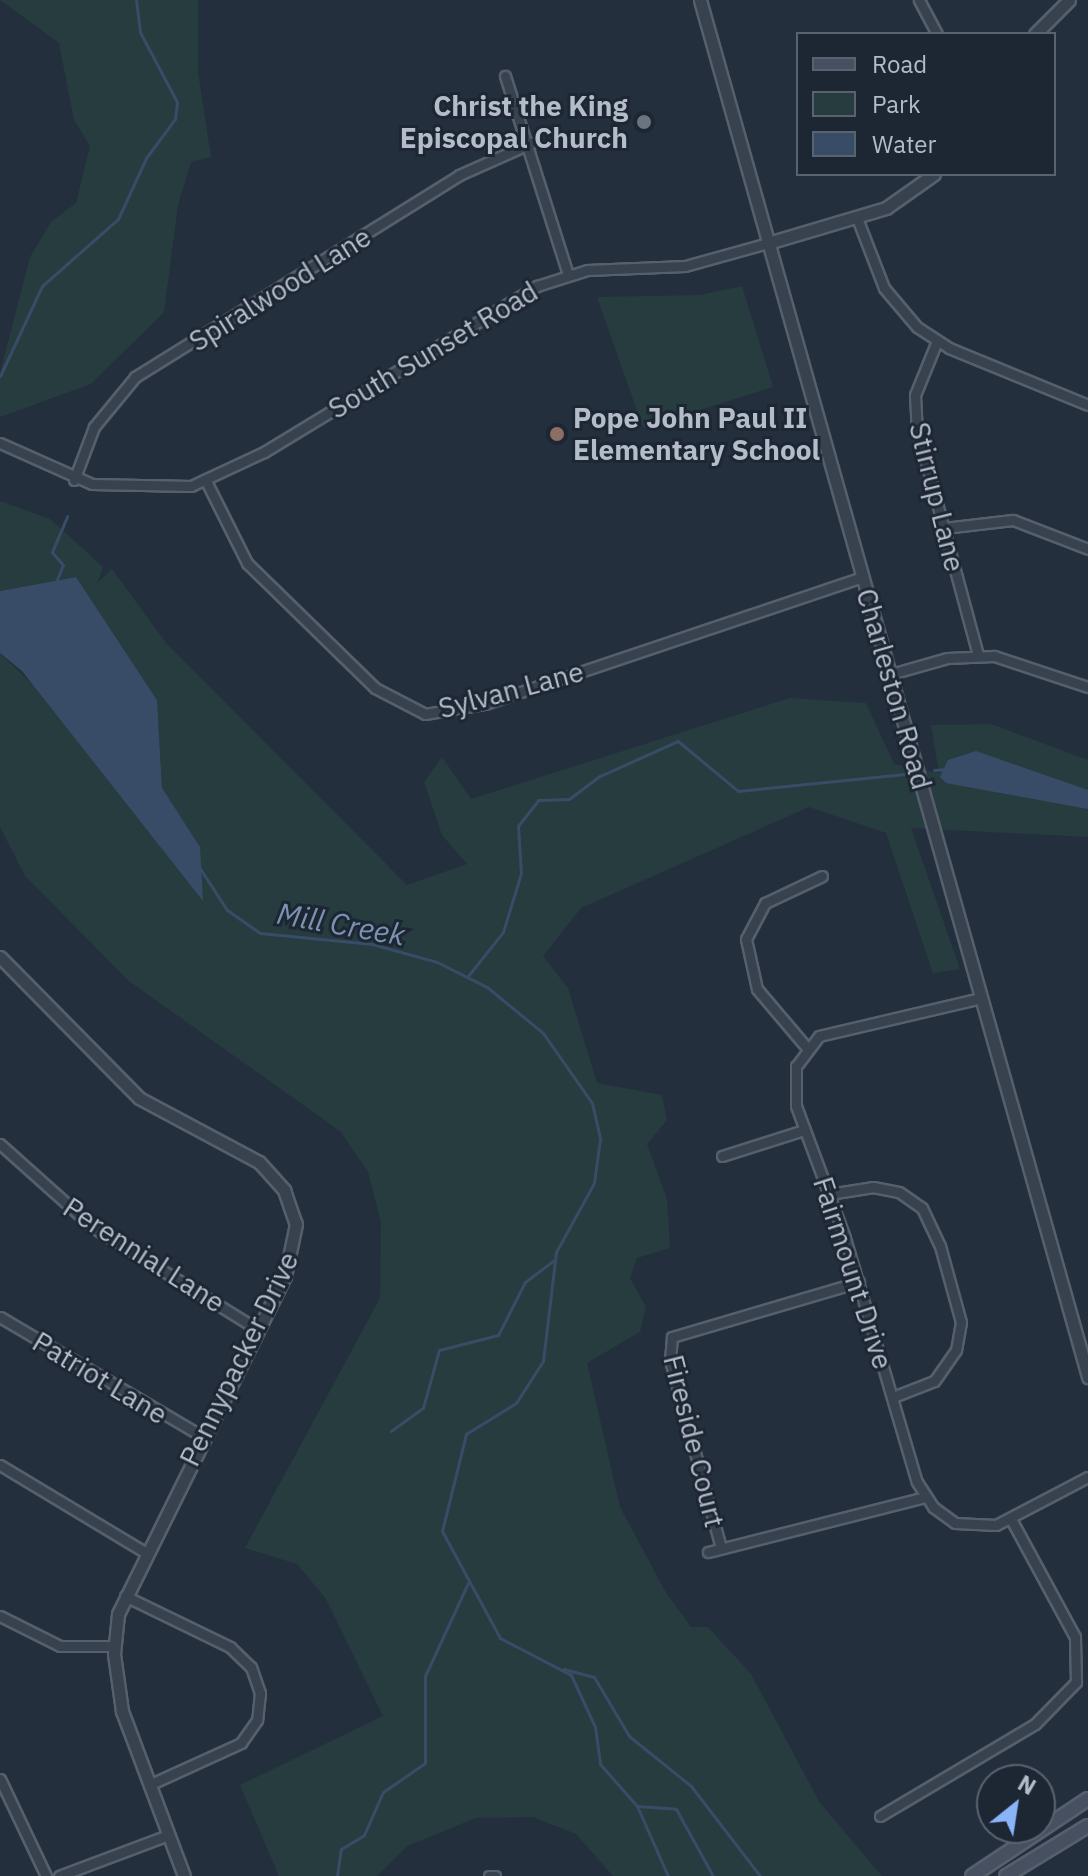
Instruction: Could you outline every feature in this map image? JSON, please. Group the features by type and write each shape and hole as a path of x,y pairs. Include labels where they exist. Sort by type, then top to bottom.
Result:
{"main road":[{"path":"972,1876 1088,1799"},
{"path":"1007,1876 1088,1826"}],"street":[{"name":"Charleston Road","path":"700,0 1088,1377"},
{"path":"919,0 936,32"},
{"path":"1037,32 1069,0"},
{"path":"505,76 531,143 568,275"},
{"name":"Spiralwood Lane","path":"74,480 94,427 135,377 459,175 531,143"},
{"path":"768,243 886,208 931,176"},
{"path":"857,218 891,299 937,341 1088,405"},
{"name":"South Sunset Road","path":"206,481 504,302 568,275 685,266 768,243"},
{"name":"Stirrup Lane","path":"937,341 915,411 978,655"},
{"path":"0,443 74,480 144,490 206,481"},
{"name":"Sylvan Lane","path":"206,481 247,563 375,688 425,714 485,704 863,577"},
{"path":"944,528 1013,520 1088,549"},
{"path":"891,674 978,655 1028,662 1088,687"},
{"path":"822,876 765,903 746,939 757,989 807,1048 844,1025 981,998"},
{"name":"Pennypacker Drive","path":"0,957 139,1098 259,1162 284,1190 296,1242 257,1329 125,1596 114,1646 122,1711 184,1876"},
{"name":"Fairmount Drive","path":"807,1048 793,1079 804,1130 859,1282 925,1497"},
{"path":"722,1156 804,1130"},
{"name":"Perennial Lane","path":"0,1144 94,1228 257,1329"},
{"path":"829,1194 873,1187 899,1192 922,1208 940,1246 961,1322 956,1350 934,1381 893,1397"},
{"name":"Fireside Court","path":"721,1548 670,1360 672,1337 859,1282"},
{"name":"Patriot Lane","path":"0,1317 202,1436"},
{"path":"0,1465 145,1552"},
{"path":"708,1552 925,1497 955,1523 1011,1519 1057,1487 1088,1477"},
{"path":"880,1816 1035,1724 1076,1682 1075,1637 1011,1519"},
{"path":"125,1596 230,1647 251,1667 260,1693 257,1720 241,1743 149,1785"},
{"path":"0,1616 60,1646 114,1646"},
{"path":"0,1779 46,1876"},
{"path":"59,1876 168,1835"},
{"path":"995,1858 1007,1876"},
{"path":"489,1876 495,1876"}],"green space":[{"path":"0,0 198,0 198,72 211,157 191,162 178,205 164,312 91,384 0,417 0,373 30,257 51,222 76,203 90,146 74,120 59,43"},
{"path":"742,286 773,387 643,428 597,297 700,295"},
{"path":"0,501 50,519 103,567 97,583 112,569 166,643 407,885 467,864 442,835 424,782 442,757 471,799 790,698 866,703 894,764 939,773 931,725 991,724 1088,760 1088,837 911,828 960,969 933,973 886,833 809,807 581,908 543,956 568,988 597,1083 662,1095 667,1120 647,1144 667,1199 670,1248 637,1258 630,1278 646,1307 640,1332 587,1363 620,1507 665,1591 691,1627 708,1627 751,1674 820,1803 882,1876 613,1876 576,1834 533,1817 476,1818 407,1846 377,1876 279,1876 240,1785 383,1716 326,1599 297,1564 245,1548 380,1298 381,1222 368,1172 341,1132 129,981 25,876 0,827 0,653 200,847 162,789 157,700 76,577 0,591"}],"water":[{"path":"76,577 157,700 162,788 200,847 203,901 22,671 0,653 0,591"},
{"path":"976,751 1088,790 1088,809 946,783 940,777 948,760"}],"waterway":[{"path":"0,376 42,286 118,219 146,158 175,119 177,102 140,32 136,0"},
{"path":"56,582 63,565 52,552 67,516"},
{"path":"468,976 503,932 521,873 518,826 538,800 569,799 600,776 678,741 738,791 905,774"},
{"path":"934,770 946,769"},
{"name":"Mill Creek","path":"199,867 227,910 260,933 372,944 437,962 487,987 543,1033 592,1103 600,1139 594,1183 556,1252 543,1361 516,1403 466,1434 442,1531 500,1638 571,1675 595,1727 600,1764 637,1806 668,1876"},
{"path":"391,1431 423,1408 439,1350 498,1335 525,1282 554,1260"},
{"path":"337,1876 341,1849 364,1835 383,1792 425,1763 425,1676 468,1583"},
{"path":"564,1669 594,1677 629,1736 691,1786 760,1876"},
{"path":"637,1806 676,1809 713,1876"}],"place":[{"name":"Christ the King Episcopal Church","path":"644,122"},
{"name":"Pope John Paul II Elementary School","path":"557,434"}]}
